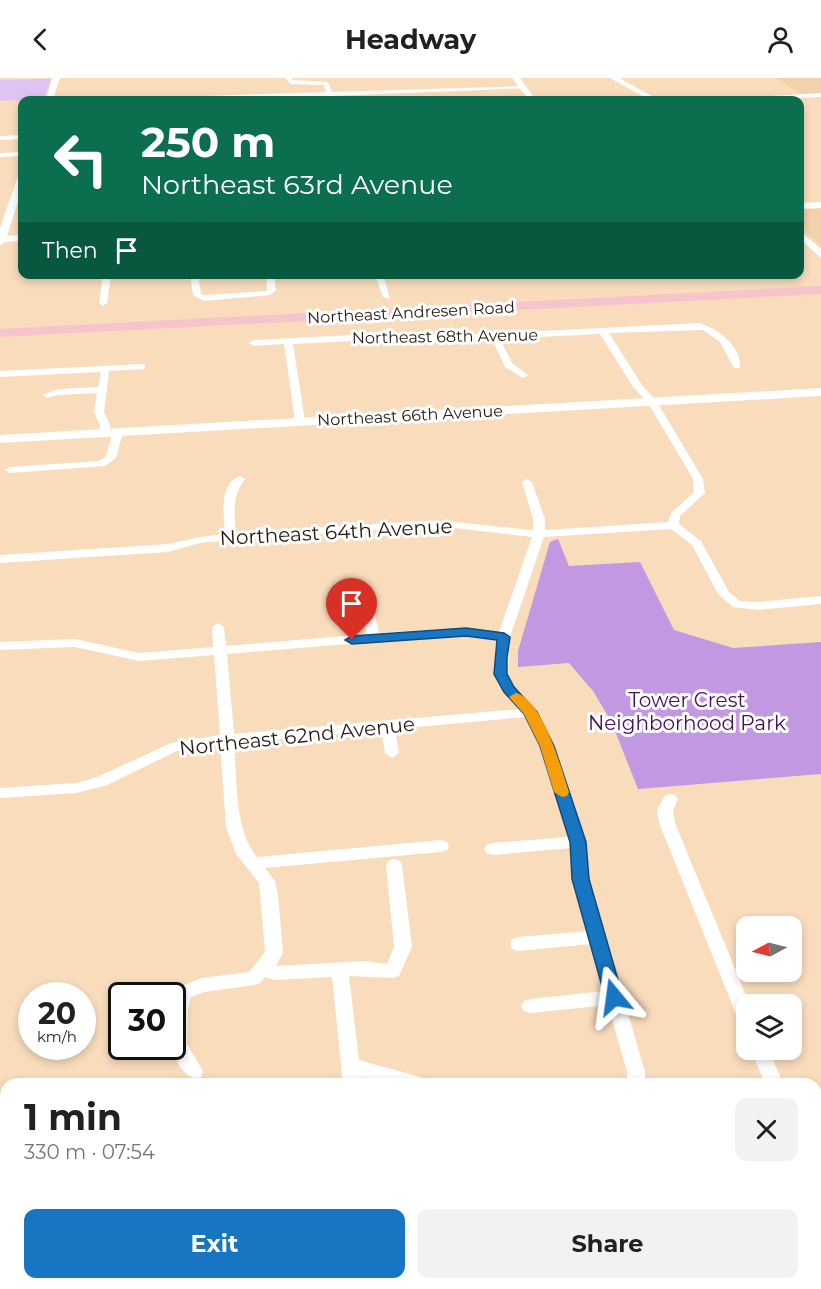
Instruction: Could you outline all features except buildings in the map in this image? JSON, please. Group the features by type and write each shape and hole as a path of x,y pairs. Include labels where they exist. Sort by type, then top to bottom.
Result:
{"main road":[{"name":"Northeast Andresen Road","path":"0,333 821,290"}],"street":[{"path":"50,96 56,78"},
{"path":"516,78 530,96"},
{"path":"614,78 648,96"},
{"path":"289,80 326,83 330,96"},
{"path":"352,96 524,88"},
{"path":"804,96 821,95"},
{"path":"0,138 18,137"},
{"path":"0,155 18,154"},
{"path":"18,188 0,240 18,238"},
{"path":"804,206 821,205"},
{"path":"804,238 821,255"},
{"path":"103,303 106,279"},
{"path":"195,279 197,295 200,297 270,293 272,290 271,279"},
{"path":"381,279 387,297"},
{"name":"Northeast 68th Avenue","path":"253,343 394,336 424,340 710,327 734,356 737,366"},
{"path":"603,331 638,387 652,402 698,479 700,493 675,515 674,525 697,543 724,594 737,604 758,606 821,600"},
{"path":"495,337 508,365 523,375"},
{"path":"288,342 300,422"},
{"path":"0,374 142,367"},
{"path":"10,470 101,464 109,459 112,432 105,425 99,412 105,373"},
{"path":"46,395 58,392 103,390"},
{"name":"Northeast 66th Avenue","path":"0,439 821,392"},
{"path":"231,537 229,495 231,487 240,480"},
{"path":"527,482 539,519 539,534 504,637 500,658 501,674 508,689 530,712 547,746 578,842 580,879 636,1078"},
{"name":"Northeast 64th Avenue","path":"0,559 168,548 200,540 231,537 421,524 455,525 539,534 674,525"},
{"path":"369,615 374,638"},
{"path":"194,1071 178,1045 179,1009 184,993 201,985 254,978 272,960 274,952 267,880 242,850 234,827 218,627"},
{"path":"0,646 75,643 138,657 466,632 504,637"},
{"name":"Northeast 62nd Avenue","path":"0,793 85,786 102,781 176,746 226,739 530,712"},
{"path":"387,726 392,753"},
{"path":"670,799 665,810 667,823 737,994"},
{"path":"492,849 578,842"},
{"path":"254,863 441,846"},
{"path":"263,970 275,973 364,968 393,971 403,947 394,865"},
{"path":"519,944 597,937"},
{"path":"340,970 351,1075 373,1078"},
{"path":"530,1006 614,997"},
{"path":"764,1060 772,1078"}],"shaded area":[{"path":"776,78 821,78 821,97 803,96"},
{"path":"51,79 45,96 18,96 18,100 0,101 0,80"},
{"path":"821,208 821,245 804,229 804,209"}],"green space":[{"name":"Tower Crest Neighborhood Park","path":"558,539 569,566 640,562 674,630 733,648 821,642 821,774 638,789 611,721 593,691 569,663 518,667 518,651 550,542"}],"slow traffic":[{"path":"516,697 530,712 547,746 562,792"}],"route":[{"path":"352,640 443,632 466,632 504,637 500,658 501,674 508,689 530,712 547,746 578,842 580,879 614,997"}]}
